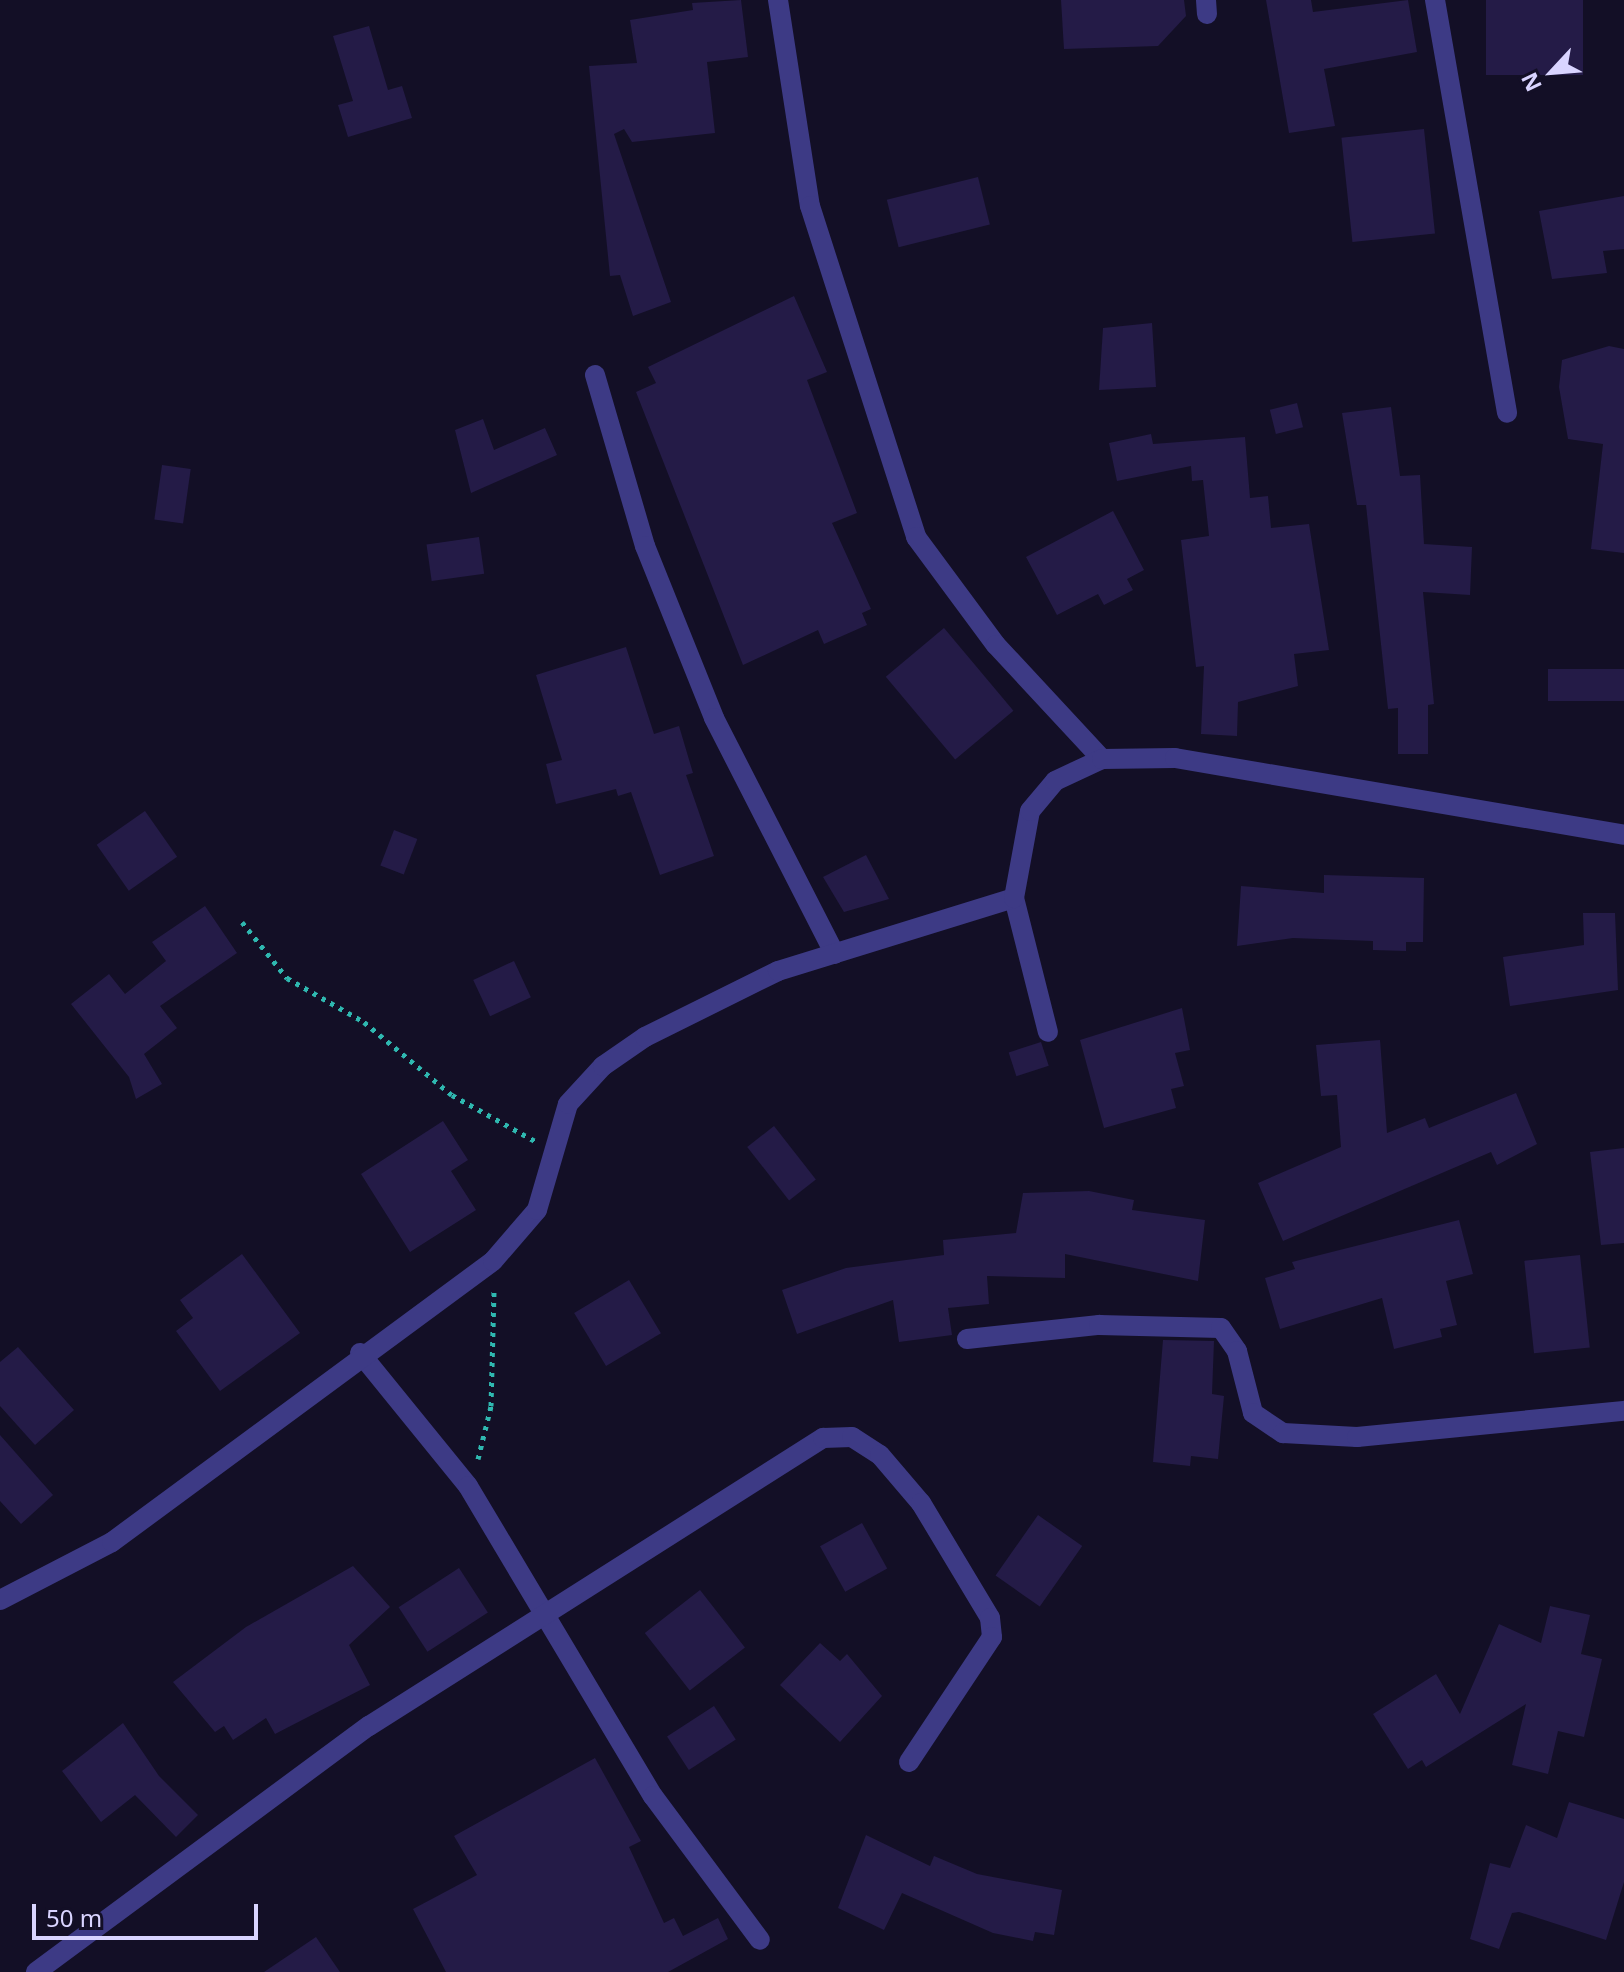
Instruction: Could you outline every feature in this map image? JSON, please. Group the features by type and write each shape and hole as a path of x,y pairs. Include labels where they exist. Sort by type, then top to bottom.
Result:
{"street":[{"path":"778,0 810,206 916,537 996,645 1102,759"},
{"path":"1435,0 1507,413"},
{"path":"595,375 645,546 714,718 835,954"},
{"path":"1048,1032 1014,898 1030,811 1055,781 1102,759 1175,758 1624,835"},
{"path":"0,1600 112,1542 360,1353 493,1261 537,1210 558,1152 568,1104 603,1066 645,1037 778,971 1014,898"},
{"path":"967,1339 1099,1325 1221,1328 1237,1351 1253,1413 1283,1433 1357,1437 1624,1411"},
{"path":"360,1353 468,1486 547,1612 653,1796 760,1940"},
{"path":"36,1972 369,1726 797,1450 852,1437 880,1455 921,1503 990,1618 992,1637 909,1762"}],"path":[{"path":"242,922 287,978 364,1022 452,1095 558,1152"},
{"path":"468,1486 491,1406 493,1261"}],"building":[{"path":"741,0 748,57 707,62 715,133 632,142 624,129 614,134 671,302 633,316 620,275 610,276 589,66 637,63 630,20 693,10 692,3"},
{"path":"1061,0 1184,0 1186,16 1158,46 1064,49"},
{"path":"1266,0 1311,0 1313,12 1408,0 1417,52 1324,69 1335,126 1289,133"},
{"path":"1486,0 1583,0 1583,75 1486,75"},
{"path":"369,26 388,90 402,86 412,118 348,137 338,105 353,101 333,36"},
{"path":"1424,129 1435,233 1352,242 1341,138"},
{"path":"978,177 990,225 899,247 887,200"},
{"path":"1624,196 1624,249 1603,251 1607,273 1552,279 1539,211"},
{"path":"794,296 827,372 807,380 857,513 832,523 871,609 862,613 867,625 824,644 818,630 743,665 636,392 656,383 648,367"},
{"path":"1152,323 1156,387 1099,390 1103,328"},
{"path":"1609,346 1624,349 1624,553 1591,549 1603,444 1568,439 1559,387 1562,360"},
{"path":"1297,403 1303,427 1276,434 1270,410"},
{"path":"1391,407 1400,476 1420,475 1424,544 1472,547 1470,595 1423,592 1434,704 1428,705 1428,754 1398,754 1398,708 1388,709 1366,505 1357,505 1342,413"},
{"path":"483,419 494,450 545,428 557,455 471,493 455,430"},
{"path":"1151,434 1153,444 1245,437 1250,498 1268,496 1271,528 1309,524 1329,650 1294,654 1298,686 1238,702 1237,736 1201,734 1204,666 1196,667 1181,540 1209,536 1203,480 1192,481 1191,466 1117,481 1109,443"},
{"path":"162,465 191,469 183,524 154,519"},
{"path":"1113,511 1144,570 1127,579 1133,590 1104,605 1098,594 1057,615 1026,557"},
{"path":"479,537 484,574 432,581 427,544"},
{"path":"944,628 1013,711 955,760 886,677"},
{"path":"626,647 654,734 679,726 693,773 686,775 714,856 660,875 631,792 618,796 616,789 556,804 546,764 562,760 536,675"},
{"path":"1548,669 1624,669 1624,701 1548,701"},
{"path":"145,811 177,857 129,891 97,845"},
{"path":"394,830 417,839 404,874 380,865"},
{"path":"866,855 889,899 844,912 823,877"},
{"path":"1324,875 1424,878 1423,942 1406,942 1406,951 1373,950 1373,941 1293,938 1237,946 1241,886 1324,893"},
{"path":"205,906 237,953 160,1006 177,1028 144,1054 162,1084 136,1099 129,1077 71,1004 109,974 125,994 166,961 152,942"},
{"path":"1583,913 1615,913 1618,990 1510,1006 1503,957 1584,945"},
{"path":"514,961 531,997 490,1016 473,980"},
{"path":"1182,1008 1190,1050 1175,1053 1184,1086 1171,1089 1176,1108 1104,1128 1080,1040"},
{"path":"1380,1040 1387,1133 1425,1118 1429,1128 1516,1093 1537,1144 1497,1165 1491,1152 1283,1241 1258,1183 1341,1147 1337,1095 1321,1096 1316,1045"},
{"path":"1041,1042 1049,1066 1016,1076 1009,1053"},
{"path":"443,1121 468,1160 451,1171 476,1210 410,1252 361,1174"},
{"path":"774,1126 816,1180 789,1201 747,1147"},
{"path":"1624,1148 1624,1243 1601,1245 1590,1152"},
{"path":"1089,1191 1134,1200 1132,1210 1205,1220 1198,1281 1065,1254 1065,1278 987,1276 989,1304 948,1308 952,1335 899,1342 893,1300 797,1334 782,1290 846,1268 944,1255 943,1240 1016,1233 1023,1193"},
{"path":"1459,1220 1473,1274 1446,1281 1457,1325 1440,1329 1442,1337 1394,1349 1382,1298 1280,1329 1265,1278 1295,1269 1292,1262"},
{"path":"242,1254 300,1333 220,1391 176,1331 193,1318 180,1300"},
{"path":"1580,1255 1590,1347 1534,1353 1524,1261"},
{"path":"629,1280 661,1333 606,1366 574,1313"},
{"path":"1163,1340 1214,1341 1212,1394 1224,1396 1218,1459 1191,1456 1190,1466 1153,1462"},
{"path":"18,1347 74,1410 35,1445 0,1406 0,1362"},
{"path":"0,1435 53,1495 21,1524 0,1501"},
{"path":"1038,1515 1082,1546 1040,1607 996,1576"},
{"path":"862,1523 887,1568 845,1592 820,1546"},
{"path":"353,1566 390,1607 349,1645 370,1685 275,1734 266,1718 233,1740 224,1726 215,1732 173,1682 246,1627"},
{"path":"459,1568 488,1612 427,1652 399,1607"},
{"path":"700,1590 745,1648 690,1691 645,1633"},
{"path":"1550,1606 1590,1615 1581,1654 1602,1659 1584,1737 1558,1731 1548,1774 1512,1765 1526,1704 1426,1767 1422,1760 1408,1769 1373,1714 1436,1674 1460,1714 1499,1624 1541,1643"},
{"path":"820,1643 840,1661 847,1654 882,1696 840,1742 780,1685"},
{"path":"714,1706 736,1740 689,1770 667,1736"},
{"path":"123,1723 159,1776 198,1815 176,1837 135,1795 101,1822 62,1771"},
{"path":"595,1758 641,1841 629,1847 664,1923 674,1918 683,1936 718,1918 728,1939 668,1972 446,1972 413,1909 477,1875 454,1836"},
{"path":"1569,1802 1624,1819 1624,1882 1606,1940 1519,1912 1512,1913 1499,1949 1470,1939 1490,1863 1510,1868 1526,1825 1557,1838"},
{"path":"866,1835 930,1866 934,1856 977,1874 1062,1890 1054,1935 1035,1932 1033,1941 993,1933 902,1893 884,1930 838,1908"},
{"path":"316,1937 340,1972 264,1972"}]}
